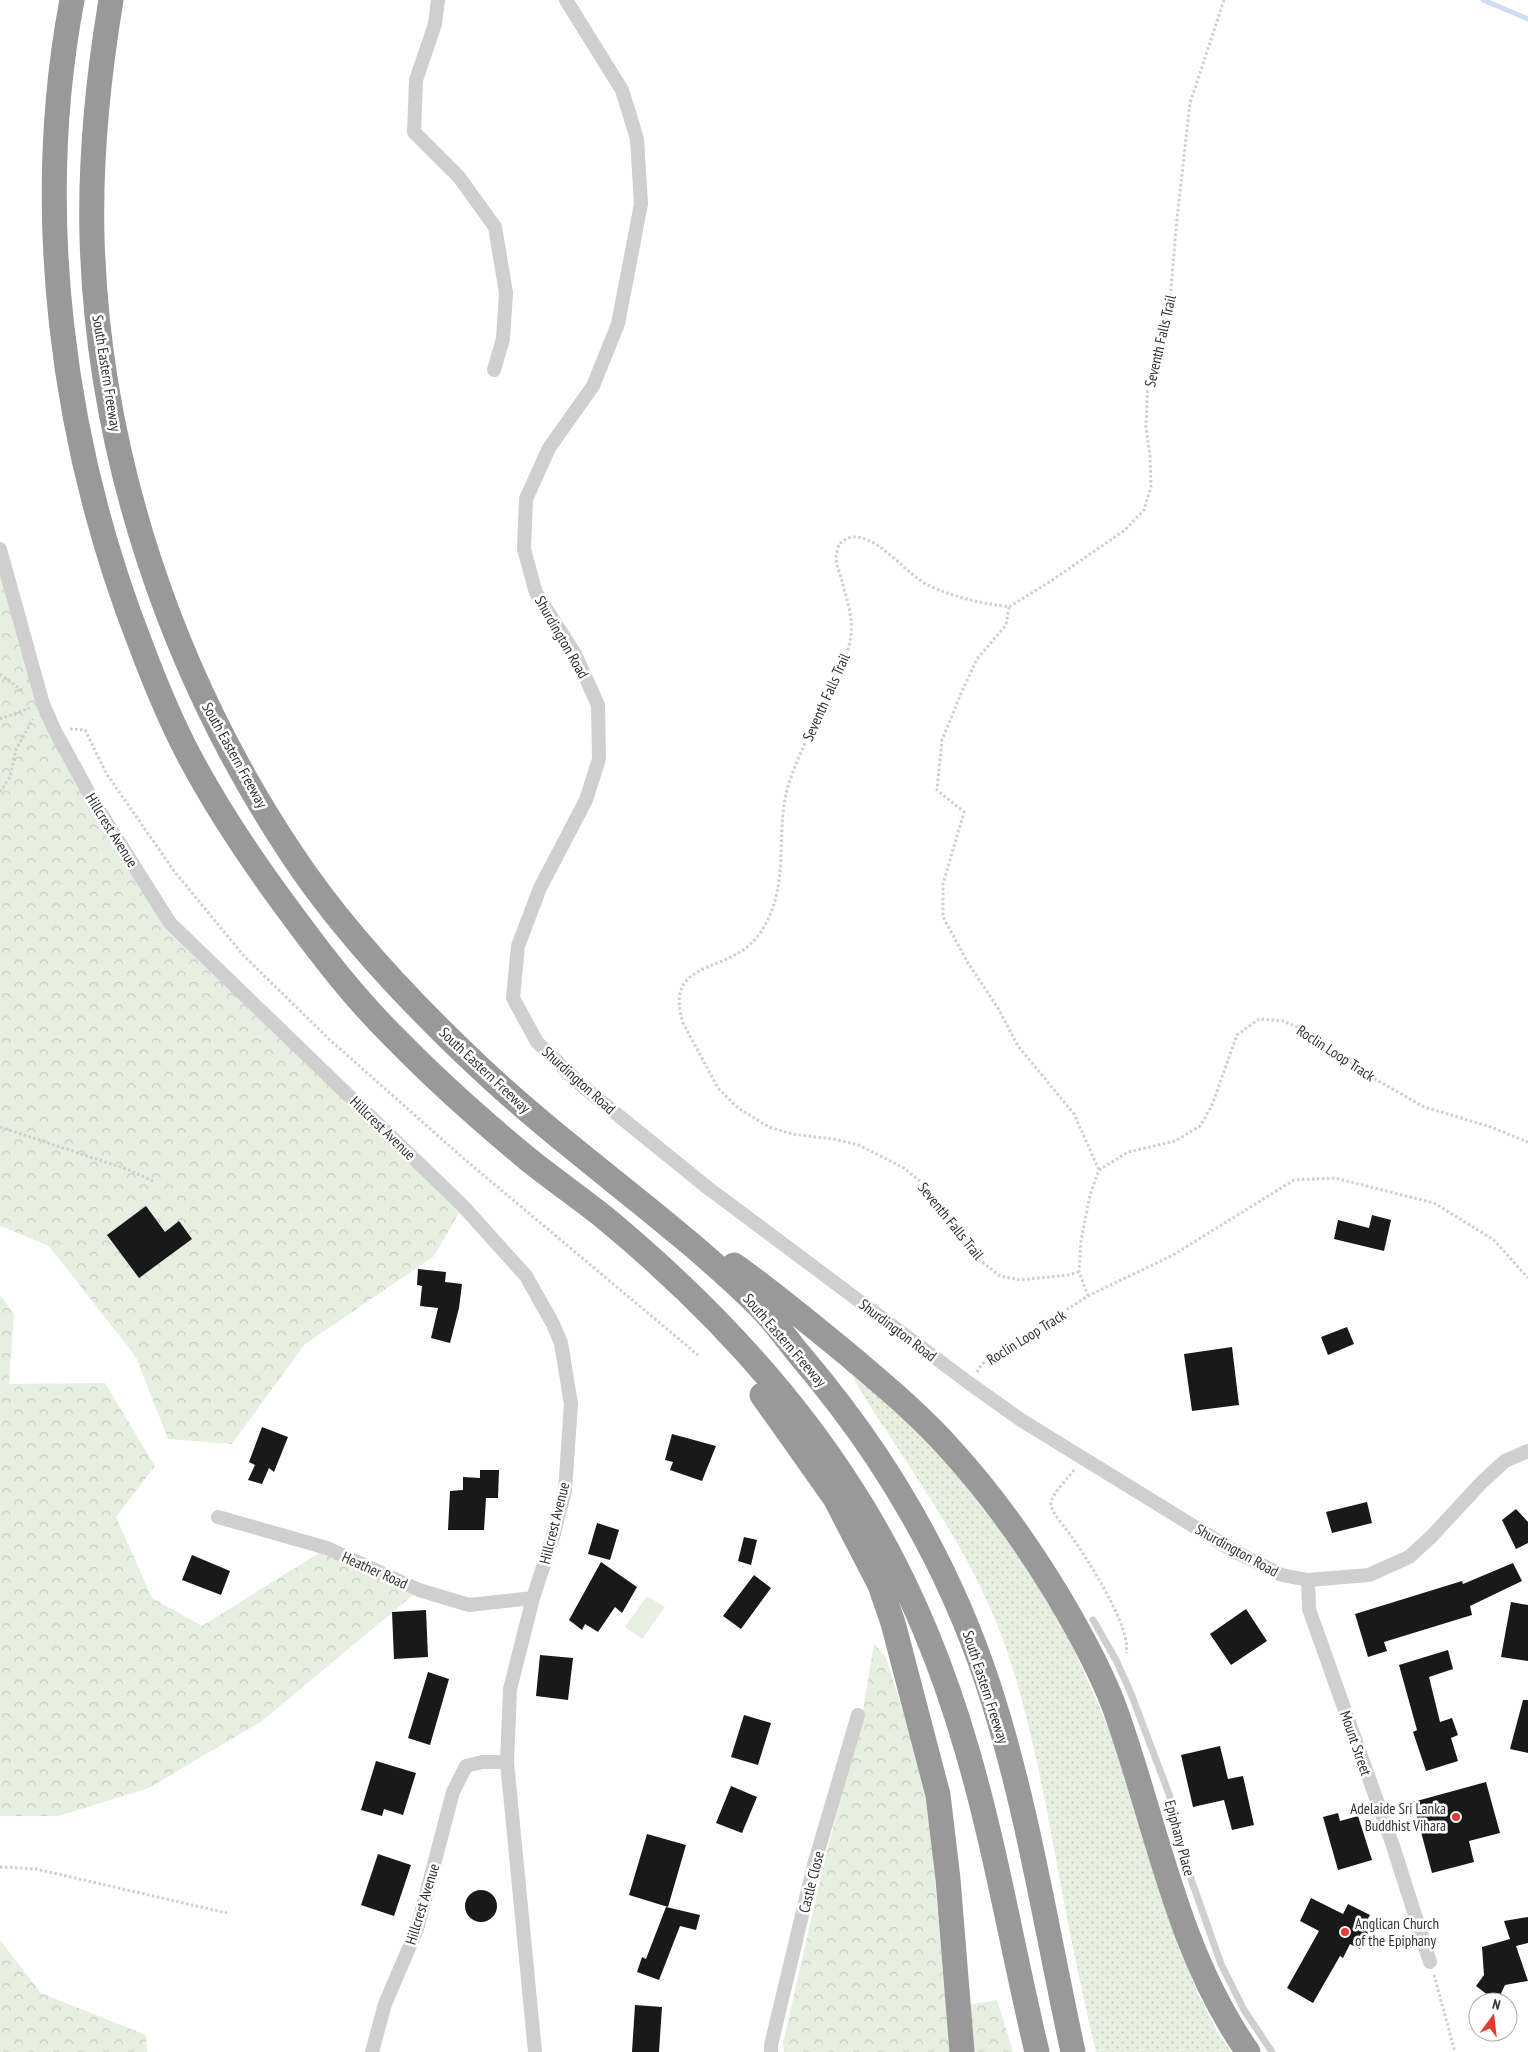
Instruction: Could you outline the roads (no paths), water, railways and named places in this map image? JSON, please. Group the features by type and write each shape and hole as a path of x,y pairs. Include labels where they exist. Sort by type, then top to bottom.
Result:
{"highway":[{"path":"72,0 65,40 56,132 56,221 61,315 73,412 93,501 119,589 153,676 188,753 258,870 331,968 395,1039 529,1160 604,1217 674,1279 740,1345 800,1416 852,1490 900,1573 937,1661 966,1747 989,1835 1014,1957 1037,2052"},
{"name":"South Eastern Freeway","path":"111,0 102,50 94,142 92,236 98,326 114,423 135,515 164,605 200,691 242,774 288,848 348,928 412,1000 480,1068 550,1130 694,1246 764,1311 823,1382 877,1457 950,1586 986,1678 1014,1772 1073,2052"},
{"path":"623,1188 779,1297 895,1395 954,1453 1023,1538 1073,1620 1110,1697 1178,1908 1208,1982 1242,2046"},
{"path":"674,1279 784,1424 835,1498 880,1585 893,1623 936,1785 948,1879 962,2052"}],"street":[{"path":"438,0 435,24 416,80 414,132 459,177 495,227 506,292 502,339 494,370"},
{"name":"Shurdington Road","path":"566,0 622,90 637,139 640,204 618,324 593,386 549,448 526,500 524,549 536,593 576,654 598,704 599,759 586,800 540,888 518,946 513,998 537,1042 582,1086 708,1188 969,1383 1021,1420 1234,1552 1282,1575 1308,1580 1369,1575 1409,1557 1431,1537 1488,1476 1505,1461 1528,1450"},
{"name":"Hillcrest Avenue","path":"0,549 43,704 55,731 94,804 170,923 463,1206 526,1276 553,1324 561,1343 571,1404 565,1491 533,1598 510,1690 507,1762 535,2052"},
{"name":"Heather Road","path":"218,1517 327,1548 419,1590 469,1605 533,1598"},
{"name":"Mount Street","path":"1308,1580 1309,1609 1393,1846 1430,1962"},
{"name":"Castle Close","path":"772,2052 771,2045 814,1865 858,1714"},
{"name":"Hillcrest Avenue","path":"372,2052 385,2004 417,1929 453,1792 466,1766 482,1762 507,1762"}],"lane":[{"name":"Epiphany Place","path":"1093,1620 1116,1660 1130,1691 1169,1794 1191,1879 1221,1964 1244,2010 1272,2052"}],"waterway":[{"path":"1483,0 1528,19"}],"place":[{"name":"Adelaide Sri Lanka Buddhist Vihara","path":"1456,1817"},
{"name":"Anglican Church of the Epiphany","path":"1345,1932"}]}
